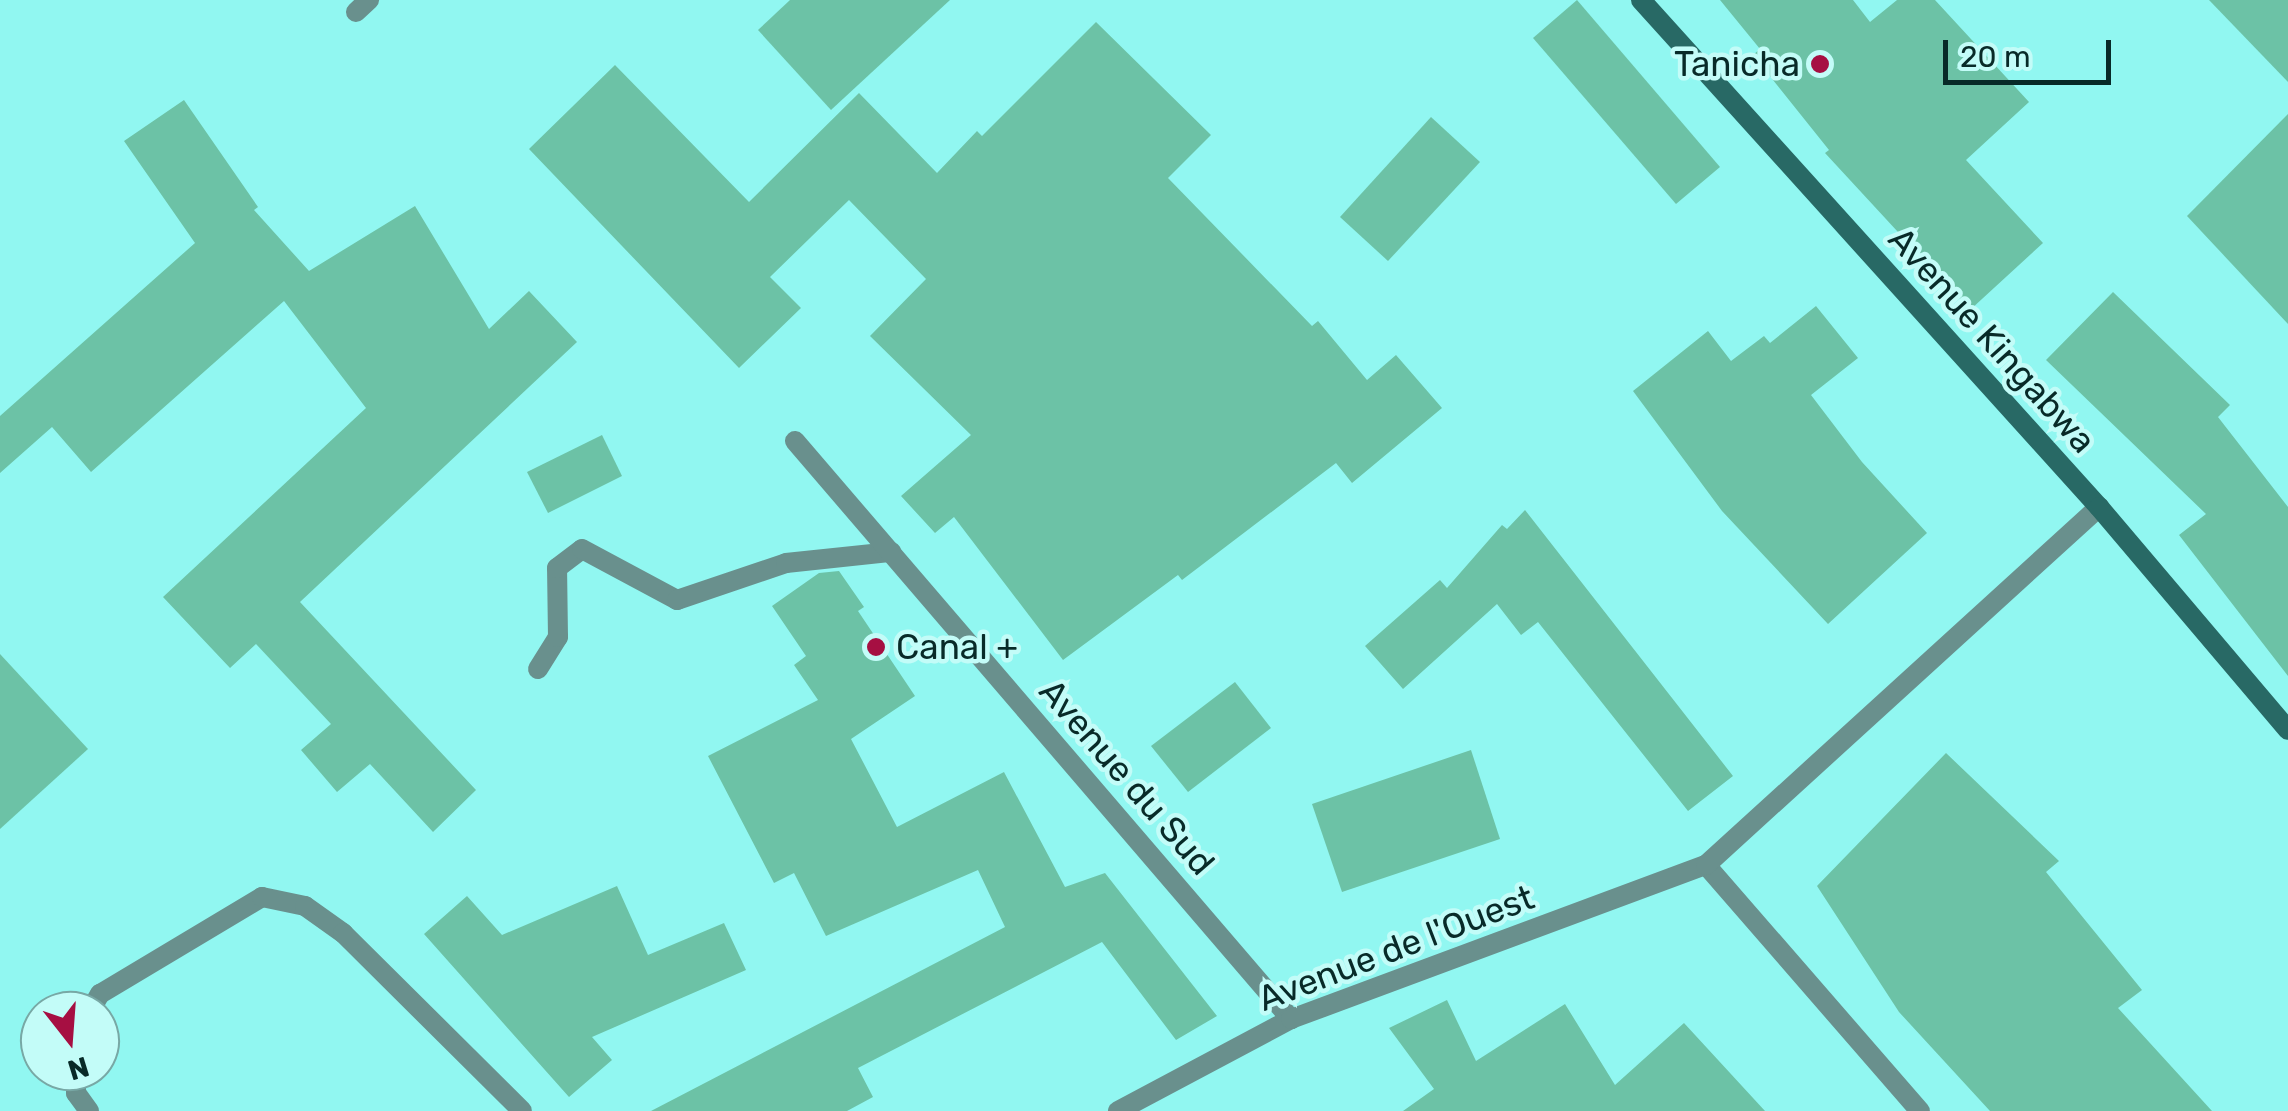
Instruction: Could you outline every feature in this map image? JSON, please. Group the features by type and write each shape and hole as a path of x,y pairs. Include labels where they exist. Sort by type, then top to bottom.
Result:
{"street":[{"name":"Avenue Kingabwa","path":"1642,0 2098,507 2288,730"},
{"name":"Avenue du Sud","path":"796,441 1291,1019"},
{"name":"Avenue de l'Ouest","path":"1118,1111 1291,1019 1706,865 2098,507"},
{"path":"538,669 558,637 557,568 582,549 678,600 786,563 891,552"},
{"path":"1706,865 1920,1111"},
{"path":"105,991 262,898 304,906 343,933 522,1111"}],"building":[{"path":"790,0 950,0 831,110 758,30"},
{"path":"1577,0 1720,167 1676,204 1533,38"},
{"path":"1720,0 1853,0 1870,22 1897,0 1935,0 2029,102 1966,160 2043,243 1970,310 1825,153 1829,150 1753,55 1760,49"},
{"path":"2209,0 2288,0 2288,82"},
{"path":"1096,22 1211,135 1168,178 1312,326 1318,321 1367,380 1396,355 1442,408 1352,483 1336,463 1182,580 1178,575 1063,660 954,517 935,533 901,496 971,435 870,336 926,279 849,200 770,277 801,308 739,368 529,149 615,65 749,202 859,93 937,173 977,131 982,136"},
{"path":"184,100 258,207 254,210 309,271 415,206 489,329 529,291 577,342 300,602 476,790 433,832 370,764 337,792 301,750 331,724 256,644 230,668 163,597 366,408 284,301 91,472 52,427 0,473 0,416 195,243 124,141"},
{"path":"2288,114 2288,324 2187,216"},
{"path":"1431,117 1480,162 1388,261 1340,217"},
{"path":"2113,292 2230,405 2218,417 2288,507 2288,676 2179,535 2206,514 2046,360"},
{"path":"1816,306 1858,358 1811,395 1862,462 1927,533 1828,624 1722,511 1633,391 1708,331 1731,361 1764,336 1770,343"},
{"path":"602,435 622,476 548,513 527,472"},
{"path":"1525,510 1733,776 1688,811 1538,622 1521,635 1497,604 1403,689 1365,646 1440,580 1447,588 1502,525 1507,529"},
{"path":"839,571 864,607 858,611 915,696 851,739 897,827 1004,772 1065,887 1105,873 1217,1016 1176,1040 1102,942 858,1068 873,1097 847,1111 651,1111 1005,927 978,870 826,936 794,873 774,883 708,756 818,700 794,665 806,656 772,606 819,573"},
{"path":"0,654 88,749 0,829"},
{"path":"1235,682 1271,728 1188,792 1151,746"},
{"path":"1471,750 1500,839 1342,892 1312,804"},
{"path":"1946,753 2059,861 2046,872 2142,990 2118,1008 2212,1111 1990,1111 1899,1012 1817,886"},
{"path":"617,886 648,955 724,923 746,970 592,1037 612,1060 569,1097 424,934 467,896 502,935"},
{"path":"1447,1000 1476,1061 1565,1004 1615,1085 1684,1023 1765,1111 1403,1111 1434,1089 1389,1028"}],"place":[{"name":"Tanicha","path":"1820,64"},
{"name":"Canal +","path":"876,647"}]}
